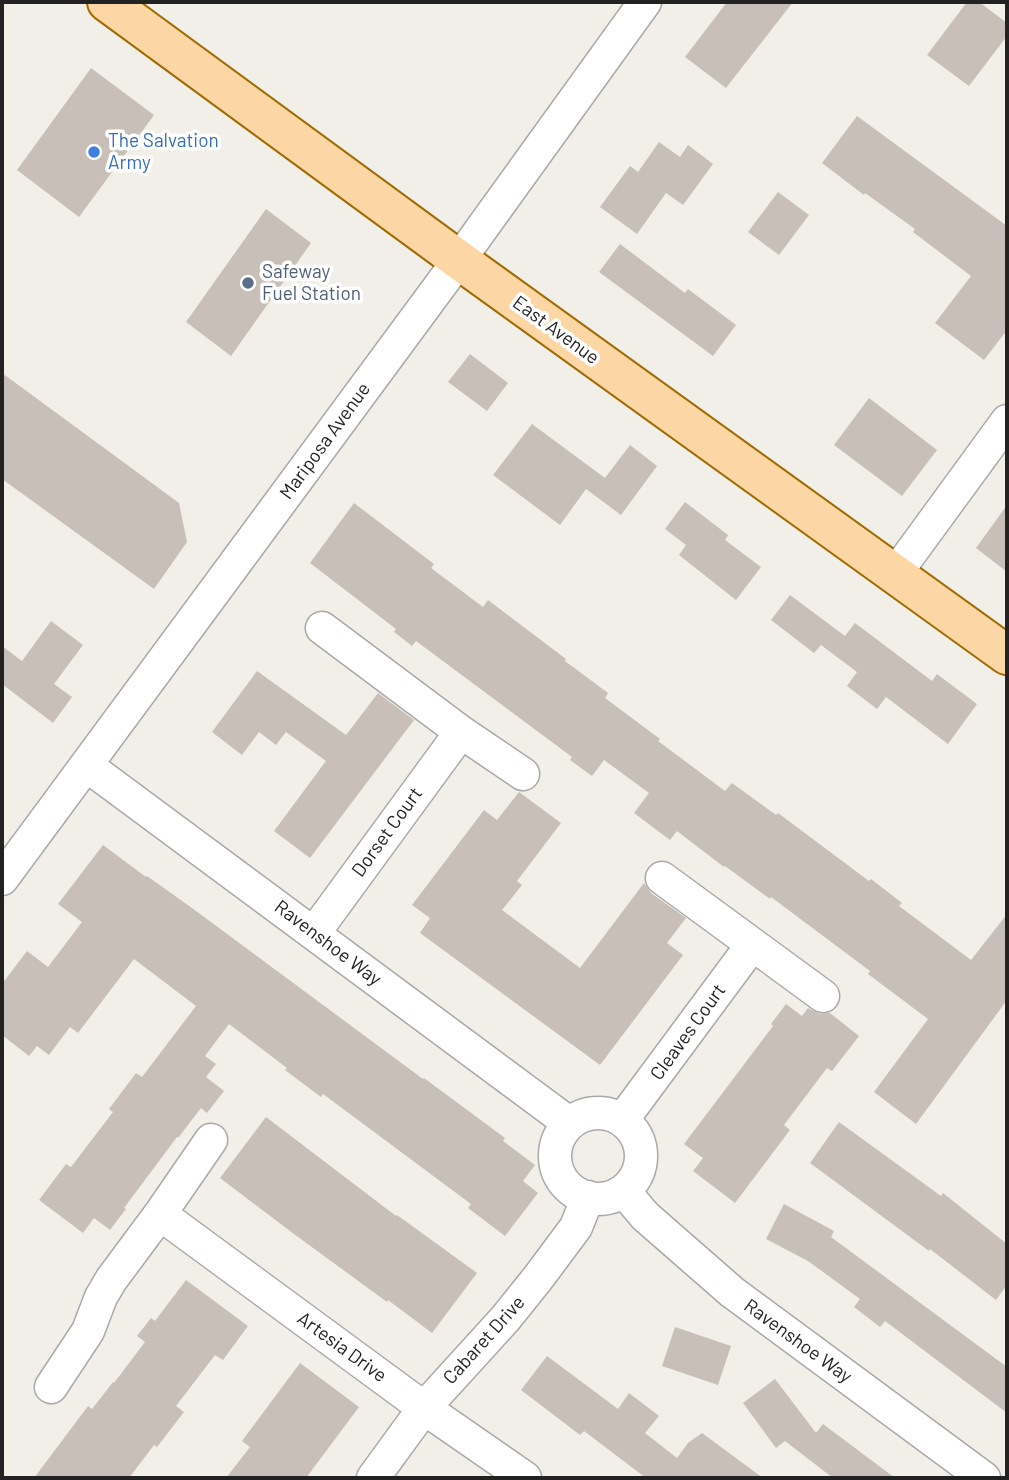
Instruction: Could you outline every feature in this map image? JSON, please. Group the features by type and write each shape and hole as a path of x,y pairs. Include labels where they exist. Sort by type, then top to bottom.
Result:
{"main road":[{"name":"East Avenue","path":"107,2 459,260 1007,655"}],"street":[{"name":"Mariposa Avenue","path":"2,878 459,260 645,2"},
{"path":"896,573 1007,421"},
{"path":"322,628 461,732 523,774"},
{"name":"Dorset Court","path":"314,933 461,732"},
{"name":"Ravenshoe Way","path":"86,765 569,1123"},
{"path":"662,878 823,996"},
{"name":"Cleaves Court","path":"623,1119 752,945"},
{"path":"594,1112 609,1113 623,1119 634,1131 640,1145 642,1161 635,1179 624,1191 612,1198 595,1199 578,1194 565,1184 554,1160 556,1142 563,1128 575,1118 594,1112"},
{"path":"51,1387 88,1331 101,1297 111,1280 211,1140"},
{"name":"Ravenshoe Way","path":"624,1191 645,1216 732,1293 984,1478"},
{"name":"Cabaret Drive","path":"373,1478 424,1408 505,1319 538,1278 576,1227 588,1197"},
{"name":"Artesia Drive","path":"160,1214 424,1408 525,1478"}],"building":[{"path":"727,2 793,2 726,88 685,57"},
{"path":"967,2 979,2 1007,23 1007,36 969,86 927,55"},
{"path":"91,68 154,115 79,217 17,170"},
{"path":"857,116 1007,226 1007,330 984,360 935,323 971,276 913,232 915,229 822,163"},
{"path":"659,142 680,157 688,145 713,164 683,205 666,193 637,234 600,207 630,166 638,172"},
{"path":"778,192 809,215 779,255 748,232"},
{"name":"Safeway Fuel Station","path":"266,209 311,243 231,356 186,322"},
{"path":"620,244 685,293 688,289 736,325 713,356 599,272"},
{"path":"470,354 508,383 487,411 448,382"},
{"path":"2,373 179,503 187,542 154,589 2,479"},
{"path":"869,398 937,450 902,496 834,445"},
{"path":"532,424 605,478 630,445 657,466 621,515 586,489 560,525 493,475"},
{"path":"685,502 728,535 725,540 761,567 736,600 679,555 686,545 665,529"},
{"path":"354,503 434,564 431,568 483,607 488,600 566,659 565,661 608,693 605,698 725,791 732,783 776,815 778,813 869,881 871,879 902,903 899,906 971,960 1007,914 1007,1000 916,1124 874,1092 928,1019 868,974 870,971 677,831 670,840 634,813 649,793 604,760 592,776 570,760 572,757 416,641 412,646 394,632 396,629 310,563"},
{"path":"1007,505 1007,572 976,548"},
{"path":"790,595 845,636 855,623 932,681 937,674 977,704 948,744 886,697 877,709 847,686 857,672 821,645 814,653 771,620"},
{"path":"51,621 83,645 54,684 72,697 53,723 2,684 2,646 22,661"},
{"path":"257,671 346,735 378,693 414,720 310,858 274,831 326,761 286,732 276,745 259,732 242,755 212,732"},
{"path":"519,792 561,823 517,881 522,885 502,910 580,968 644,883 651,893 686,918 667,943 683,955 600,1065 420,933 430,918 412,905 484,810 497,820"},
{"path":"103,845 505,1138 503,1141 535,1165 523,1181 538,1193 505,1236 468,1208 471,1204 323,1094 321,1097 229,1024 205,1056 216,1064 206,1077 224,1091 207,1113 201,1108 177,1137 110,1230 94,1218 83,1233 39,1200 66,1164 71,1167 113,1112 109,1109 136,1073 142,1077 196,1006 134,959 78,1033 70,1027 49,1055 37,1046 29,1056 2,1035 2,984 27,951 48,967 82,922 58,904"},
{"path":"786,1004 802,1016 808,1008 820,1014 830,1013 859,1036 832,1071 827,1068 784,1125 790,1130 735,1203 693,1171 703,1158 684,1144 773,1026 771,1024"},
{"path":"266,1117 396,1216 477,1273 432,1333 220,1178"},
{"path":"839,1122 941,1196 943,1193 1007,1244 1007,1285 996,1300 810,1163"},
{"path":"784,1204 834,1231 831,1237 1007,1367 1007,1413 885,1321 880,1327 854,1307 860,1299 808,1261 766,1239"},
{"path":"186,1280 248,1326 223,1360 215,1355 176,1406 184,1412 129,1478 34,1478 88,1406 92,1409 114,1383 145,1342 137,1336 151,1318 155,1321"},
{"path":"675,1327 731,1346 718,1385 662,1366"},
{"path":"547,1356 618,1409 629,1393 659,1416 645,1433 677,1458 688,1443 702,1433 763,1478 646,1478 584,1431 580,1435 521,1390"},
{"path":"300,1363 359,1407 306,1478 226,1478 250,1447 242,1441"},
{"path":"775,1379 816,1433 823,1424 895,1478 833,1478 785,1441 776,1448 743,1403"}],"place":[{"name":"The Salvation Army","path":"94,152"},
{"name":"Safeway Fuel Station","path":"248,283"}]}
